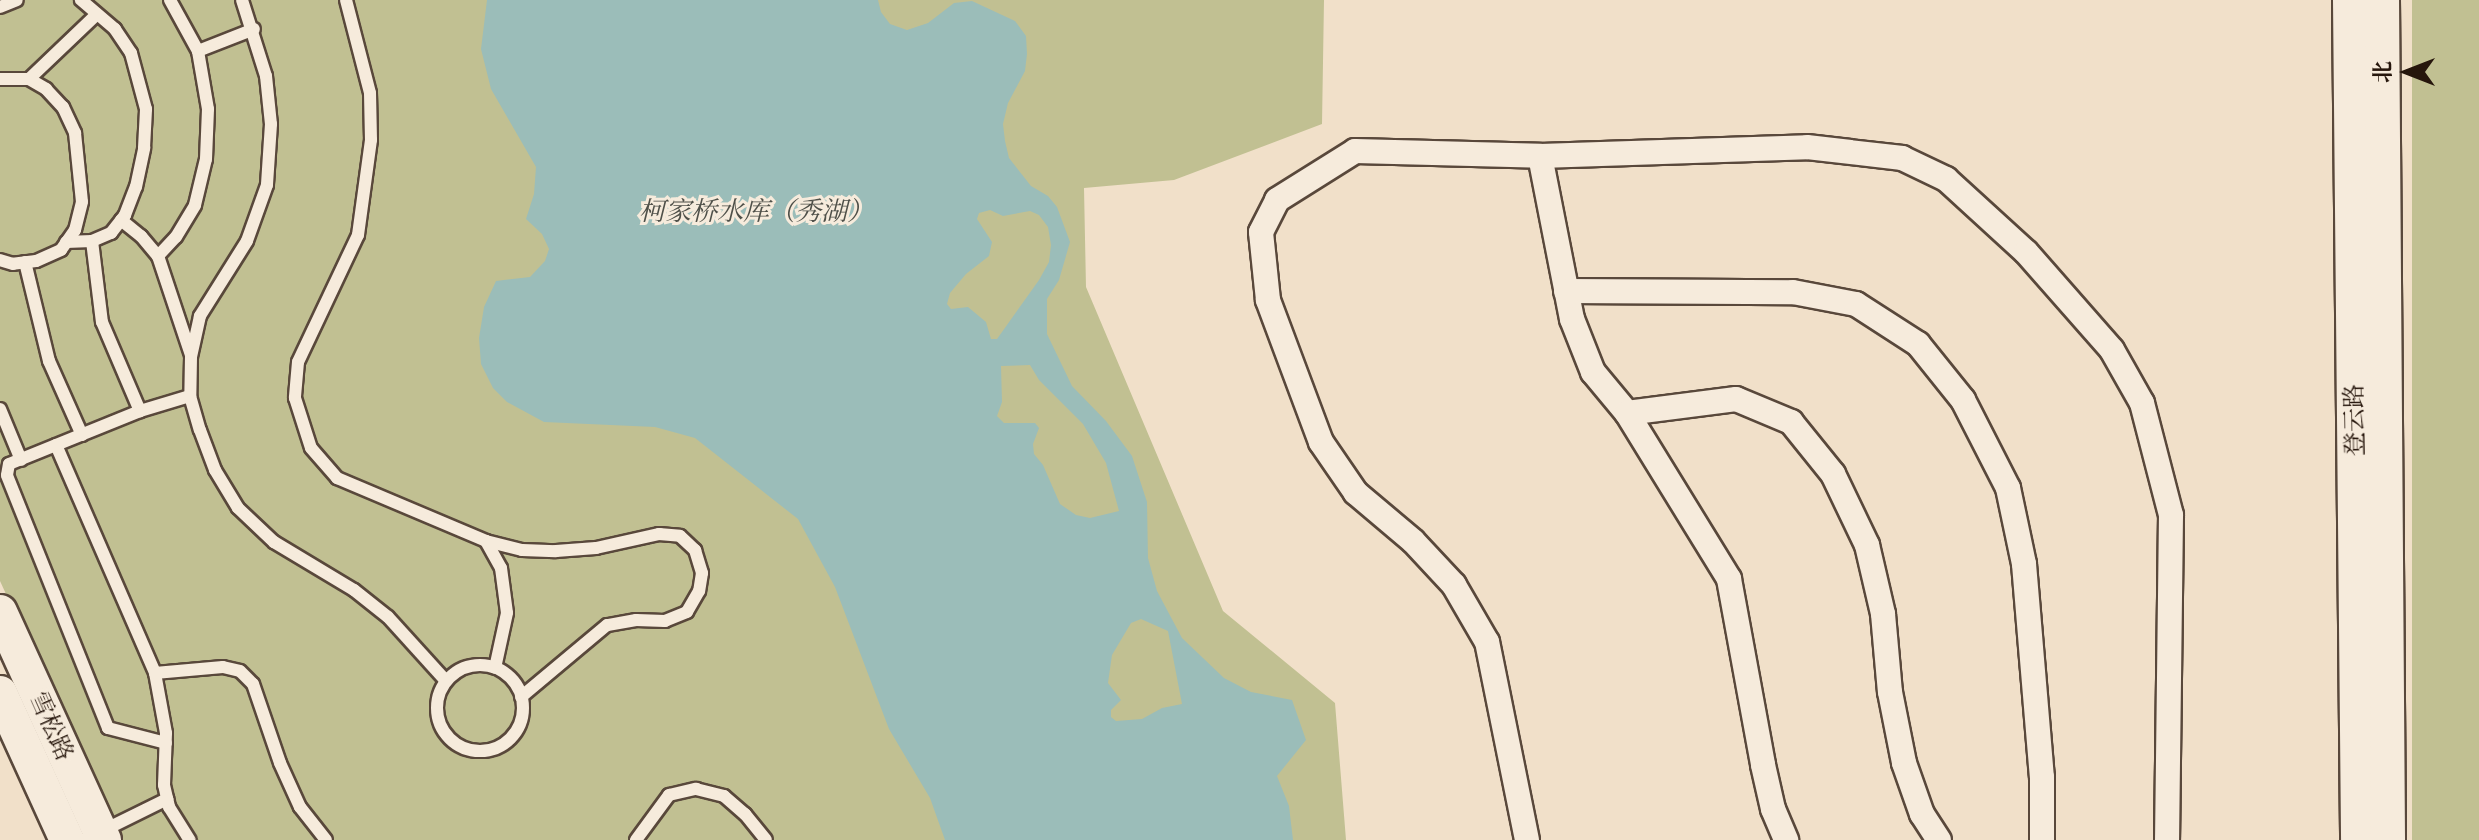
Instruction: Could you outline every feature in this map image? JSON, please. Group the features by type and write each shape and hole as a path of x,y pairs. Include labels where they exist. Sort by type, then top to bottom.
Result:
{"main road":[{"name":"登云路","path":"2350,0 2358,840"},
{"name":"登云路","path":"2382,0 2388,840"},
{"name":"雪松路","path":"0,612 96,837"},
{"name":"雪松路","path":"0,693 67,840"}],"street":[{"path":"1527,840 1487,642 1454,585 1413,541 1356,493 1321,442 1268,300 1261,232 1277,200 1355,151 1540,156 1807,147 1902,158 1946,179 2026,252 2112,350 2142,403 2171,515 2167,840"},
{"path":"1540,156 1572,319 1593,372 1627,413 1729,579 1763,765 1773,809 1786,840"},
{"path":"1566,291 1793,292 1856,304 1918,344 1963,400 2008,488 2024,564 2042,777 2042,840"},
{"path":"1627,413 1736,399 1791,422 1833,474 1867,545 1883,614 1890,692 1904,763 1922,814 1939,840"}],"lane":[{"path":"0,7 17,0"},
{"path":"66,242 92,241 111,233 121,220 136,187 144,148 146,109 131,53 115,29 81,0"},
{"path":"158,256 176,237 195,205 206,159 208,109 198,51 170,0"},
{"path":"242,0 254,29 266,76 271,124 267,185 247,241 200,316 191,357 190,396 215,470 238,508 274,542 354,590 388,617 446,681"},
{"path":"346,0 370,93 368,183 358,235 298,362 295,398 311,448 337,478 486,541 522,550 556,551 596,548 659,534 680,536 695,550 702,573 699,591 687,612 665,621 636,620 607,625 521,697"},
{"path":"29,79 97,14"},
{"path":"198,51 254,29"},
{"path":"0,79 29,79 46,89 63,107 75,133 82,202 75,230 61,250 13,264 0,260"},
{"path":"121,220 141,236 158,256 191,357"},
{"path":"92,241 102,322 140,411"},
{"path":"25,262 49,361 82,435"},
{"path":"166,743 108,728 7,475 9,464 140,411 190,396"},
{"path":"0,409 21,460"},
{"path":"56,445 155,673 163,704 166,743 164,785 167,799 190,840"},
{"path":"486,541 501,568 507,613 495,668"},
{"path":"468,666 495,668 516,684 521,697 518,726 510,738 498,747 469,750 445,733 439,719 440,693 446,681 468,666"},
{"path":"155,673 223,667 240,671 253,684 259,697 280,763 300,807 326,840"},
{"path":"636,840 669,795 696,789 724,796 745,814 766,840"},
{"path":"96,837 167,799"}],"shaded area":[{"path":"0,0 1324,0 1322,124 1174,180 1084,188 1086,287 1223,611 1335,703 1346,840 119,840 0,581"},
{"path":"2412,0 2479,0 2479,840 2412,840"}],"water":[{"name":"柯家桥水库（秀湖）","path":"487,0 878,0 881,12 890,24 907,30 928,23 954,3 972,1 1015,21 1026,36 1027,54 1025,71 1008,103 1003,124 1009,158 1031,186 1048,196 1057,207 1070,242 1059,280 1047,299 1047,334 1072,386 1106,421 1132,456 1147,502 1148,558 1157,591 1182,638 1224,678 1251,692 1292,700 1306,740 1277,776 1289,806 1293,840 945,840 930,798 889,729 835,587 798,519 695,438 655,427 544,422 507,402 493,388 481,364 479,338 484,307 496,281 530,277 545,261 549,249 542,234 526,219 534,194 536,167 491,89 481,49","holes":["990,210 1003,216 1030,211 1039,215 1048,227 1051,245 1049,262 1039,280 997,339 991,339 986,322 968,307 951,309 947,304 950,293 966,274 989,256 992,242 977,219 979,213","1030,365 1039,380 1083,424 1106,463 1119,511 1090,518 1076,515 1060,504 1043,465 1034,454 1033,444 1039,428 1035,423 1004,423 997,416 1002,402 1001,366","1141,619 1168,631 1182,704 1162,708 1142,719 1116,721 1111,717 1111,710 1121,700 1108,683 1112,655 1131,623"]}]}
